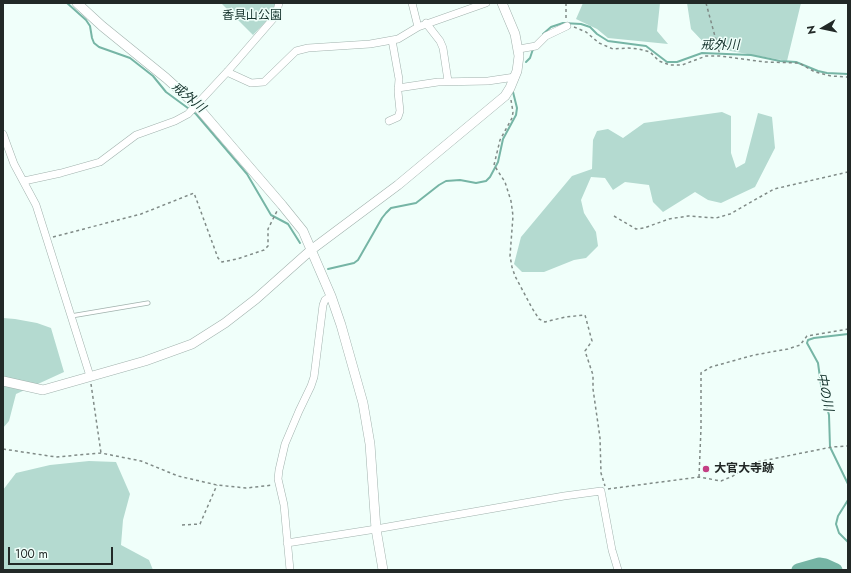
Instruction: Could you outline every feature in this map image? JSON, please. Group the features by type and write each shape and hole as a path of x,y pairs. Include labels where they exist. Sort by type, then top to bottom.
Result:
{"street":[{"path":"77,3 196,105 299,226 331,296 342,325 368,426 376,529 383,570"},
{"path":"24,181 61,174 100,162 136,135 175,121 188,114 227,72 272,19 276,14 279,3"},
{"path":"412,3 418,27"},
{"path":"227,72 251,82 264,82 291,54 301,49 370,44 392,40 404,37 418,27 486,3"},
{"path":"3,381 42,390 145,361 192,344 225,323 256,299 311,250 398,185 508,92 519,65 519,48 514,30 502,3"},
{"path":"519,48 533,47 546,36 566,23"},
{"path":"426,24 440,41 443,48 448,81"},
{"path":"389,121 400,115 398,88 399,80 392,40"},
{"path":"398,88 429,82 488,81 515,77"},
{"path":"3,134 14,164 36,205 90,376"},
{"path":"290,570 284,505 282,490 279,485 279,470 282,453 314,377 322,305 325,300 331,296"},
{"path":"287,543 601,491 612,550 618,570"}],"lane":[{"path":"70,316 148,303"}],"path":[{"path":"566,3 566,23 582,30 599,43 613,49 628,48 650,52 659,61 670,65 682,65 706,56 720,56 765,62 799,63 815,72 831,76 848,77"},
{"path":"706,3 720,50 720,56"},
{"path":"508,92 512,102 512,118 502,133 494,165 505,182 511,202 513,216 510,256 512,267 515,276 539,319 545,322 565,317 585,315 592,341 585,351 593,375 593,389 600,438 601,473 606,490 699,477 721,481 757,462 832,447 848,446"},
{"path":"614,216 636,229 644,228 669,218 688,216 716,218 730,214 774,189 848,172"},
{"path":"47,239 141,214 194,192 218,258 222,262 237,259 264,250 268,246 268,235 271,221 275,214"},
{"path":"699,477 701,373 711,367 754,355 788,349 800,345 807,336 848,329"},
{"path":"90,376 101,453"},
{"path":"3,449 56,457 101,453 141,461 178,476 217,485 246,488 279,485"},
{"path":"182,525 200,524 217,485"}],"green space":[{"name":"香具山公園","path":"221,3 278,3 273,14 253,35"},
{"path":"583,3 660,3 657,31 668,44 608,38 597,29 576,19"},
{"path":"687,3 801,3 787,61 708,47 691,29"},
{"path":"722,112 731,116 731,153 736,168 745,163 758,113 772,117 775,148 755,187 721,203 708,200 695,192 663,212 653,202 649,185 625,182 613,190 605,178 591,177 581,200 584,213 596,232 598,246 586,258 574,260 544,272 522,272 514,264 521,237 572,176 592,169 593,140 597,131 608,129 623,138 644,123"},
{"path":"3,318 37,323 51,328 64,372 16,394 9,421 3,428"},
{"path":"89,461 116,462 130,494 123,520 121,545 149,560 153,570 3,570 3,490 16,473 50,465"}],"waterway":[{"name":"戒外川","path":"67,3 86,20 90,26 94,43 99,47 130,58 153,76 166,92 196,114 247,174 271,215 288,224 300,243"},
{"name":"戒外川","path":"543,34 551,27 563,23 581,24 590,27 597,34 608,41 646,46 667,62 677,62 702,53 751,55 780,61 796,62 827,73 848,74"},
{"name":"戒外川","path":"526,62 530,58 533,49"},
{"name":"戒外川","path":"328,269 354,263 358,260 382,218 391,208 416,203 446,181 460,180 476,183 486,181 490,177 498,162 503,139 516,115 517,108 513,92"},
{"name":"中の川","path":"848,334 814,338 808,340 807,343 818,363 821,385 829,415 830,447 848,484"},
{"name":"中の川","path":"848,500 838,516 836,524 839,533 848,542"},
{"name":"中の川","path":"798,570 819,564 836,570"}],"place":[{"name":"大官大寺跡","path":"706,469"}]}
